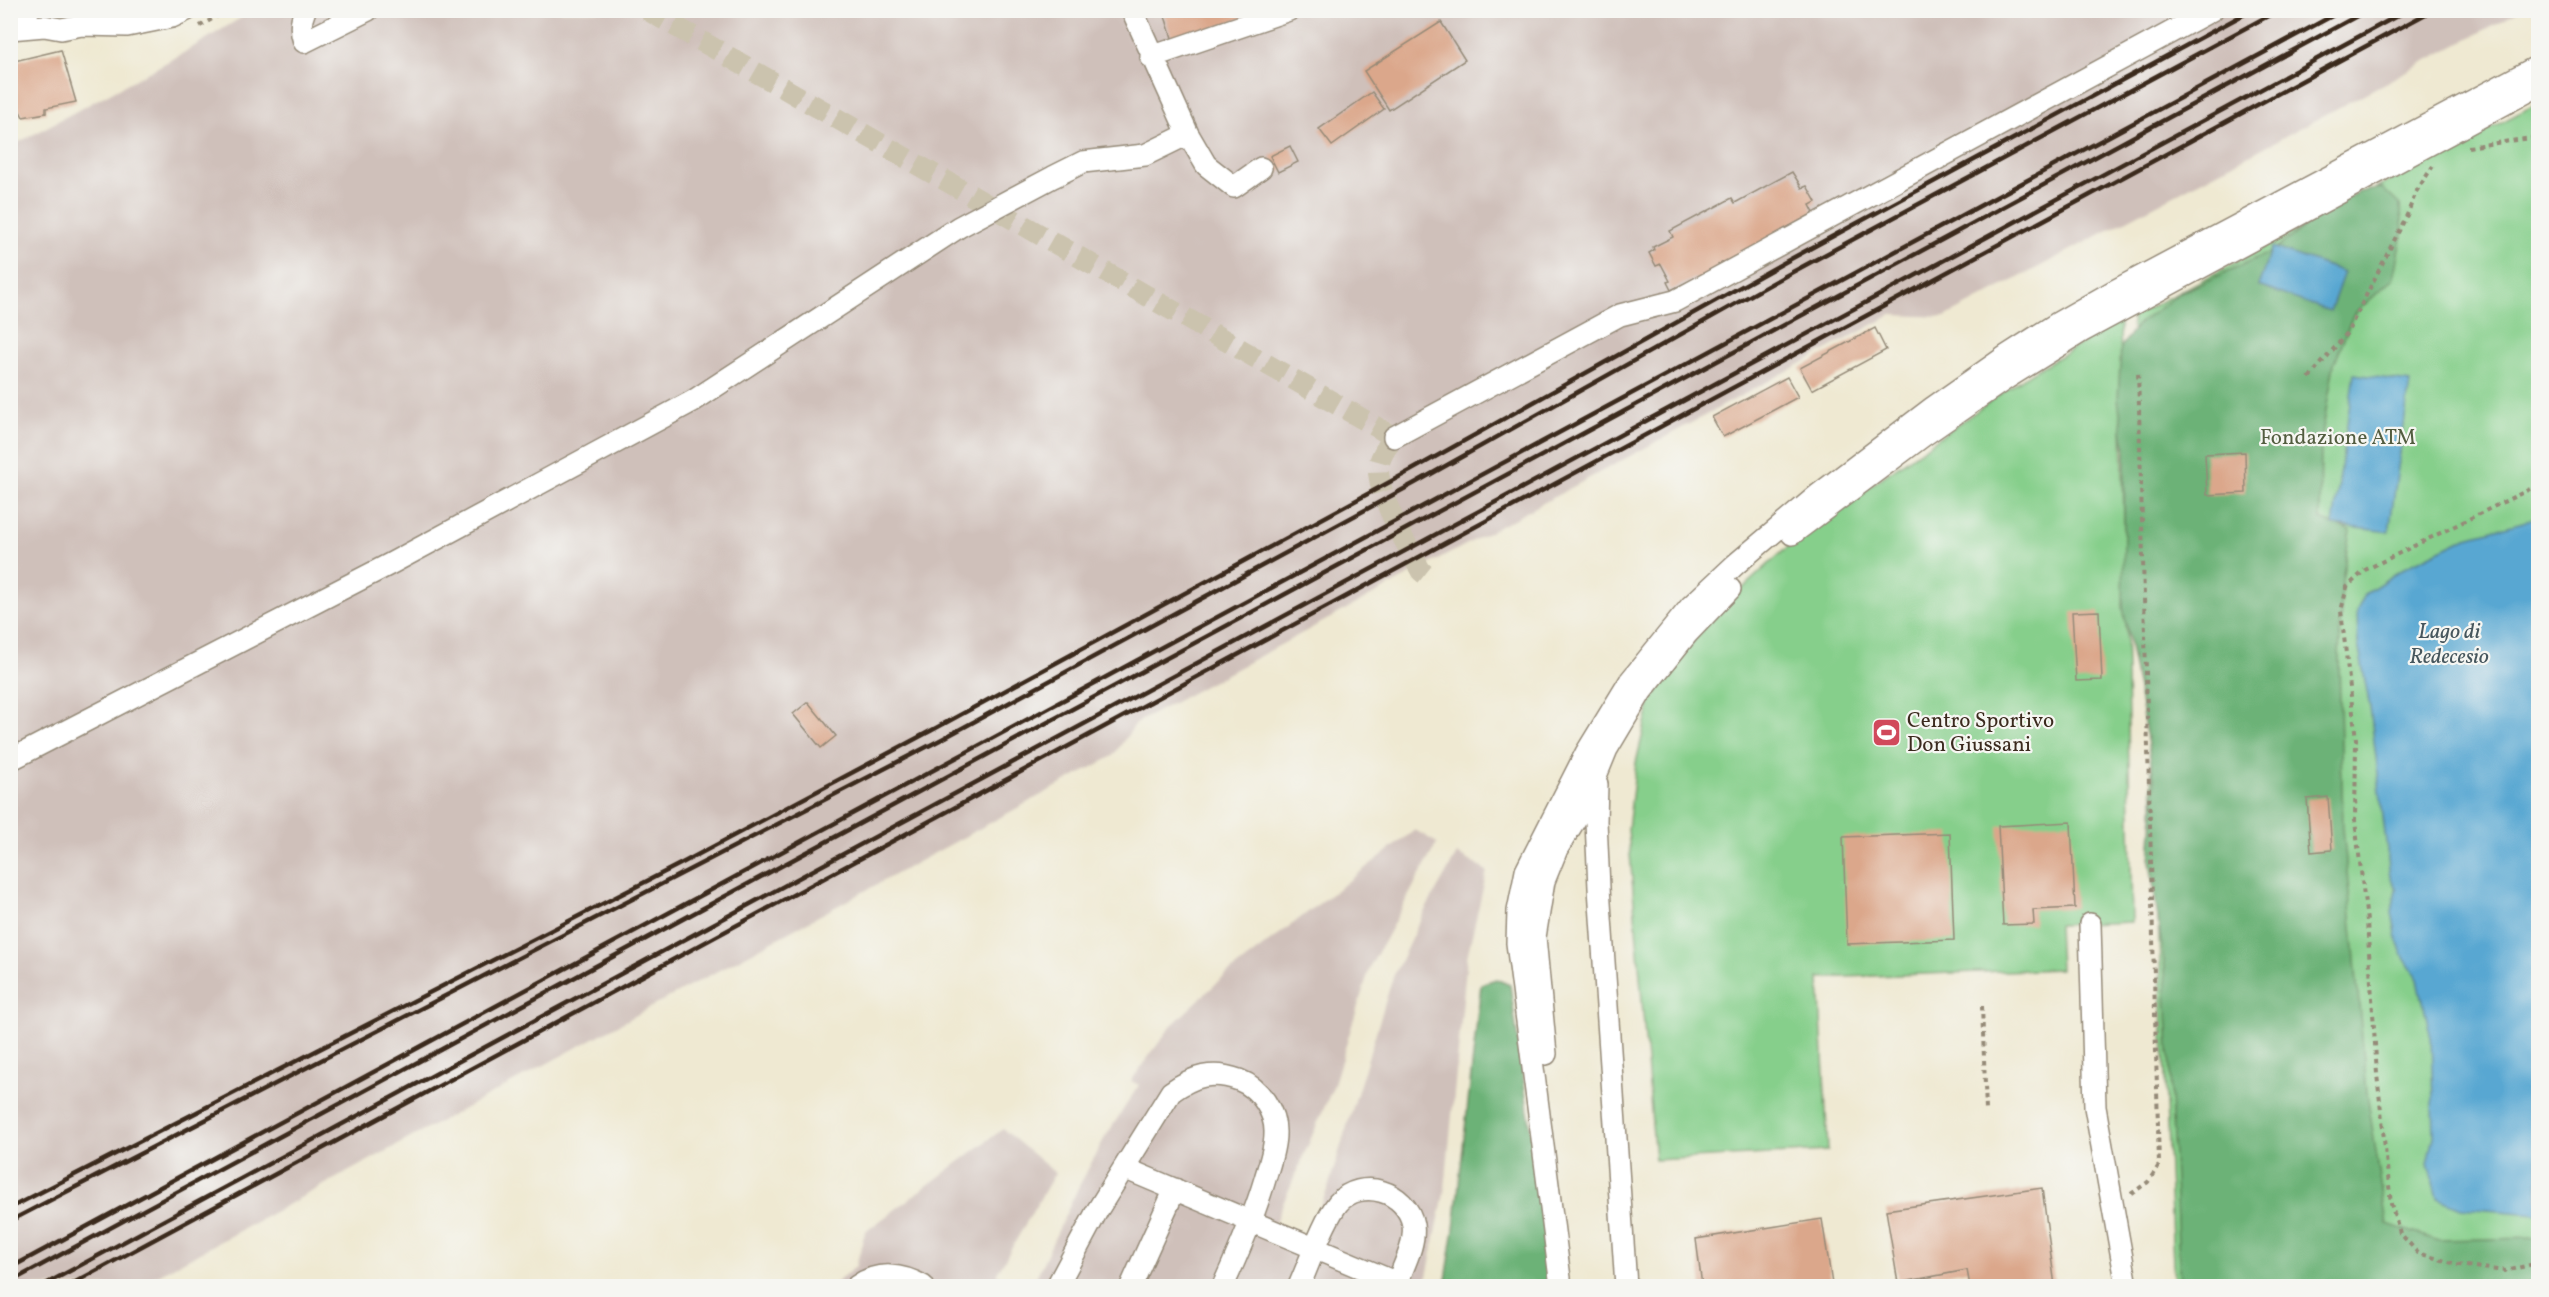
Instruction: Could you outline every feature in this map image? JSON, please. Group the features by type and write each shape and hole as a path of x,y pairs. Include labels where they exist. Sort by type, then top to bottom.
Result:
{"street":[{"path":"10,19 29,10"},
{"path":"40,10 47,23 61,29 79,18 127,26 172,17 187,10"},
{"path":"143,10 160,13 177,10"},
{"path":"304,10 301,33 304,42 368,10"},
{"path":"1132,10 1151,57 1188,134 1206,165 1234,187 1261,168"},
{"path":"1151,57 1289,10"},
{"path":"1394,437 1620,315 1675,301 2212,10"},
{"path":"10,29 54,27"},
{"path":"1561,1287 1516,943 1518,911 1526,871 1586,753 1630,681 1691,606 1736,564 1828,487 1932,408 2006,356 2114,291 2538,66"},
{"path":"1574,1287 1552,1113 1535,937 1544,881 1557,849 1575,820 1607,749 1641,692 1665,660 1714,604 1785,540 1923,436 2007,378 2109,316 2538,86"},
{"path":"10,760 390,564 693,401 938,240 1053,177 1083,162 1145,155 1188,134"},
{"path":"1598,771 1596,821 1599,888 1626,1287"},
{"path":"2090,924 2095,1107 2127,1287"},
{"path":"1057,1287 1097,1211 1172,1092 1188,1080 1207,1074 1227,1075 1246,1083 1262,1095 1272,1113 1276,1133 1273,1153 1252,1222 1223,1287"},
{"path":"1124,1168 1316,1249 1397,1285 1412,1239 1413,1225 1409,1212 1401,1201 1390,1193 1377,1189 1364,1189 1345,1198 1331,1215 1316,1249 1299,1287"},
{"path":"1131,1287 1175,1189"},
{"path":"857,1287 872,1278 885,1275 899,1276 923,1287"}],"path":[{"path":"2460,149 2538,137"},
{"path":"2308,378 2348,333 2416,192 2426,174 2440,160"},
{"path":"2113,1206 2148,1182 2158,1165 2138,370"},
{"path":"2538,485 2365,570 2347,587 2341,611 2356,739 2355,821 2367,921 2377,1074 2391,1204 2400,1233 2418,1253 2459,1265 2505,1271 2538,1263"},
{"path":"1982,1006 1986,1111"},
{"path":"2525,1287 2538,1283"}],"shaded area":[{"path":"252,11 2520,11 1945,317 1891,315 1136,723 1113,756 138,1286 11,1286 10,147 180,55"},
{"path":"1415,830 1437,843 1370,967 1333,1087 1267,1241 1300,1254 1328,1188 1393,977 1422,916 1457,854 1487,871 1467,957 1445,1189 1425,1286 1032,1286 1104,1139 1139,1085 1131,1081 1171,1026 1222,978"},
{"path":"1003,1129 1055,1173 996,1275 1022,1286 832,1286 856,1266 865,1232"}],"green space":[{"name":"Fondazione ATM","path":"2538,103 2538,1279 2507,1286 2174,1286 2132,317"},
{"path":"2382,188 2400,205 2403,229 2393,279 2353,315 2334,364 2321,440 2320,519 2350,530 2342,581 2339,660 2343,827 2367,1093 2387,1224 2436,1240 2538,1238 2538,1281 2516,1286 2180,1286 2165,969 2150,861 2155,784 2123,607 2125,450 2118,399 2121,347 2136,326 2178,294 2272,251 2335,204 2358,192"},
{"name":"Centro Sportivo Don Giussani","path":"2120,321 2132,922 2058,925 2060,969 1819,978 1828,1151 1655,1160 1628,829 1636,763 1650,703 1675,663 1705,627 1748,583 1803,533 2031,373"},
{"path":"1496,979 1510,985 1553,1286 1445,1286 1454,1229 1481,984"}],"water":[{"path":"2272,247 2344,272 2330,311 2258,286"},
{"path":"2354,374 2410,382 2389,532 2333,525"},
{"name":"Lago di Redecesio","path":"2538,518 2537,1214 2461,1208 2437,1198 2428,1164 2434,1136 2431,1038 2418,979 2398,944 2392,912 2396,889 2390,878 2370,707 2358,644 2357,610 2366,593 2407,566 2467,537"}],"building":[{"path":"1163,10 1248,10 1250,16 1173,41"},
{"path":"1441,22 1465,60 1389,110 1364,71"},
{"path":"61,50 76,102 46,108 46,113 23,117 10,92 10,62"},
{"path":"1372,92 1384,109 1332,146 1319,129"},
{"path":"1290,146 1298,162 1278,172 1270,156"},
{"path":"1792,172 1802,188 1807,186 1816,202 1810,205 1814,213 1758,244 1760,248 1697,282 1695,278 1671,290 1667,282 1670,281 1661,264 1656,266 1649,253 1654,250 1653,247 1673,237 1670,231 1732,198 1735,203"},
{"path":"1875,328 1886,350 1812,390 1800,368"},
{"path":"1787,377 1798,397 1723,437 1712,417"},
{"path":"2245,452 2246,493 2207,495 2205,454"},
{"path":"2099,611 2102,680 2076,681 2072,612"},
{"path":"808,702 836,736 821,748 793,714"},
{"path":"2328,797 2332,850 2311,852 2307,799"},
{"path":"2071,822 2075,908 2033,910 2034,924 2003,925 1998,826"},
{"path":"1950,833 1954,940 1847,944 1843,837"},
{"path":"2042,1188 2055,1286 1970,1286 1967,1270 1898,1283 1886,1210"},
{"path":"1822,1219 1832,1284 1702,1286 1696,1239"}],"tunnel":[{"path":"647,10 1394,437 1382,455 1379,465 1381,487 1390,512 1421,571 1426,575"}],"railway":[{"path":"10,1208 684,862 936,728 1410,471 1787,261 2252,10"},
{"path":"10,1221 942,739 1415,483 1787,275 2279,10"},
{"path":"10,1268 2343,10"},
{"path":"10,1282 2368,10"},
{"path":"42,1286 2408,10"},
{"path":"68,1286 2433,10"}],"place":[{"name":"Centro Sportivo Don Giussani","path":"1886,733"}]}
